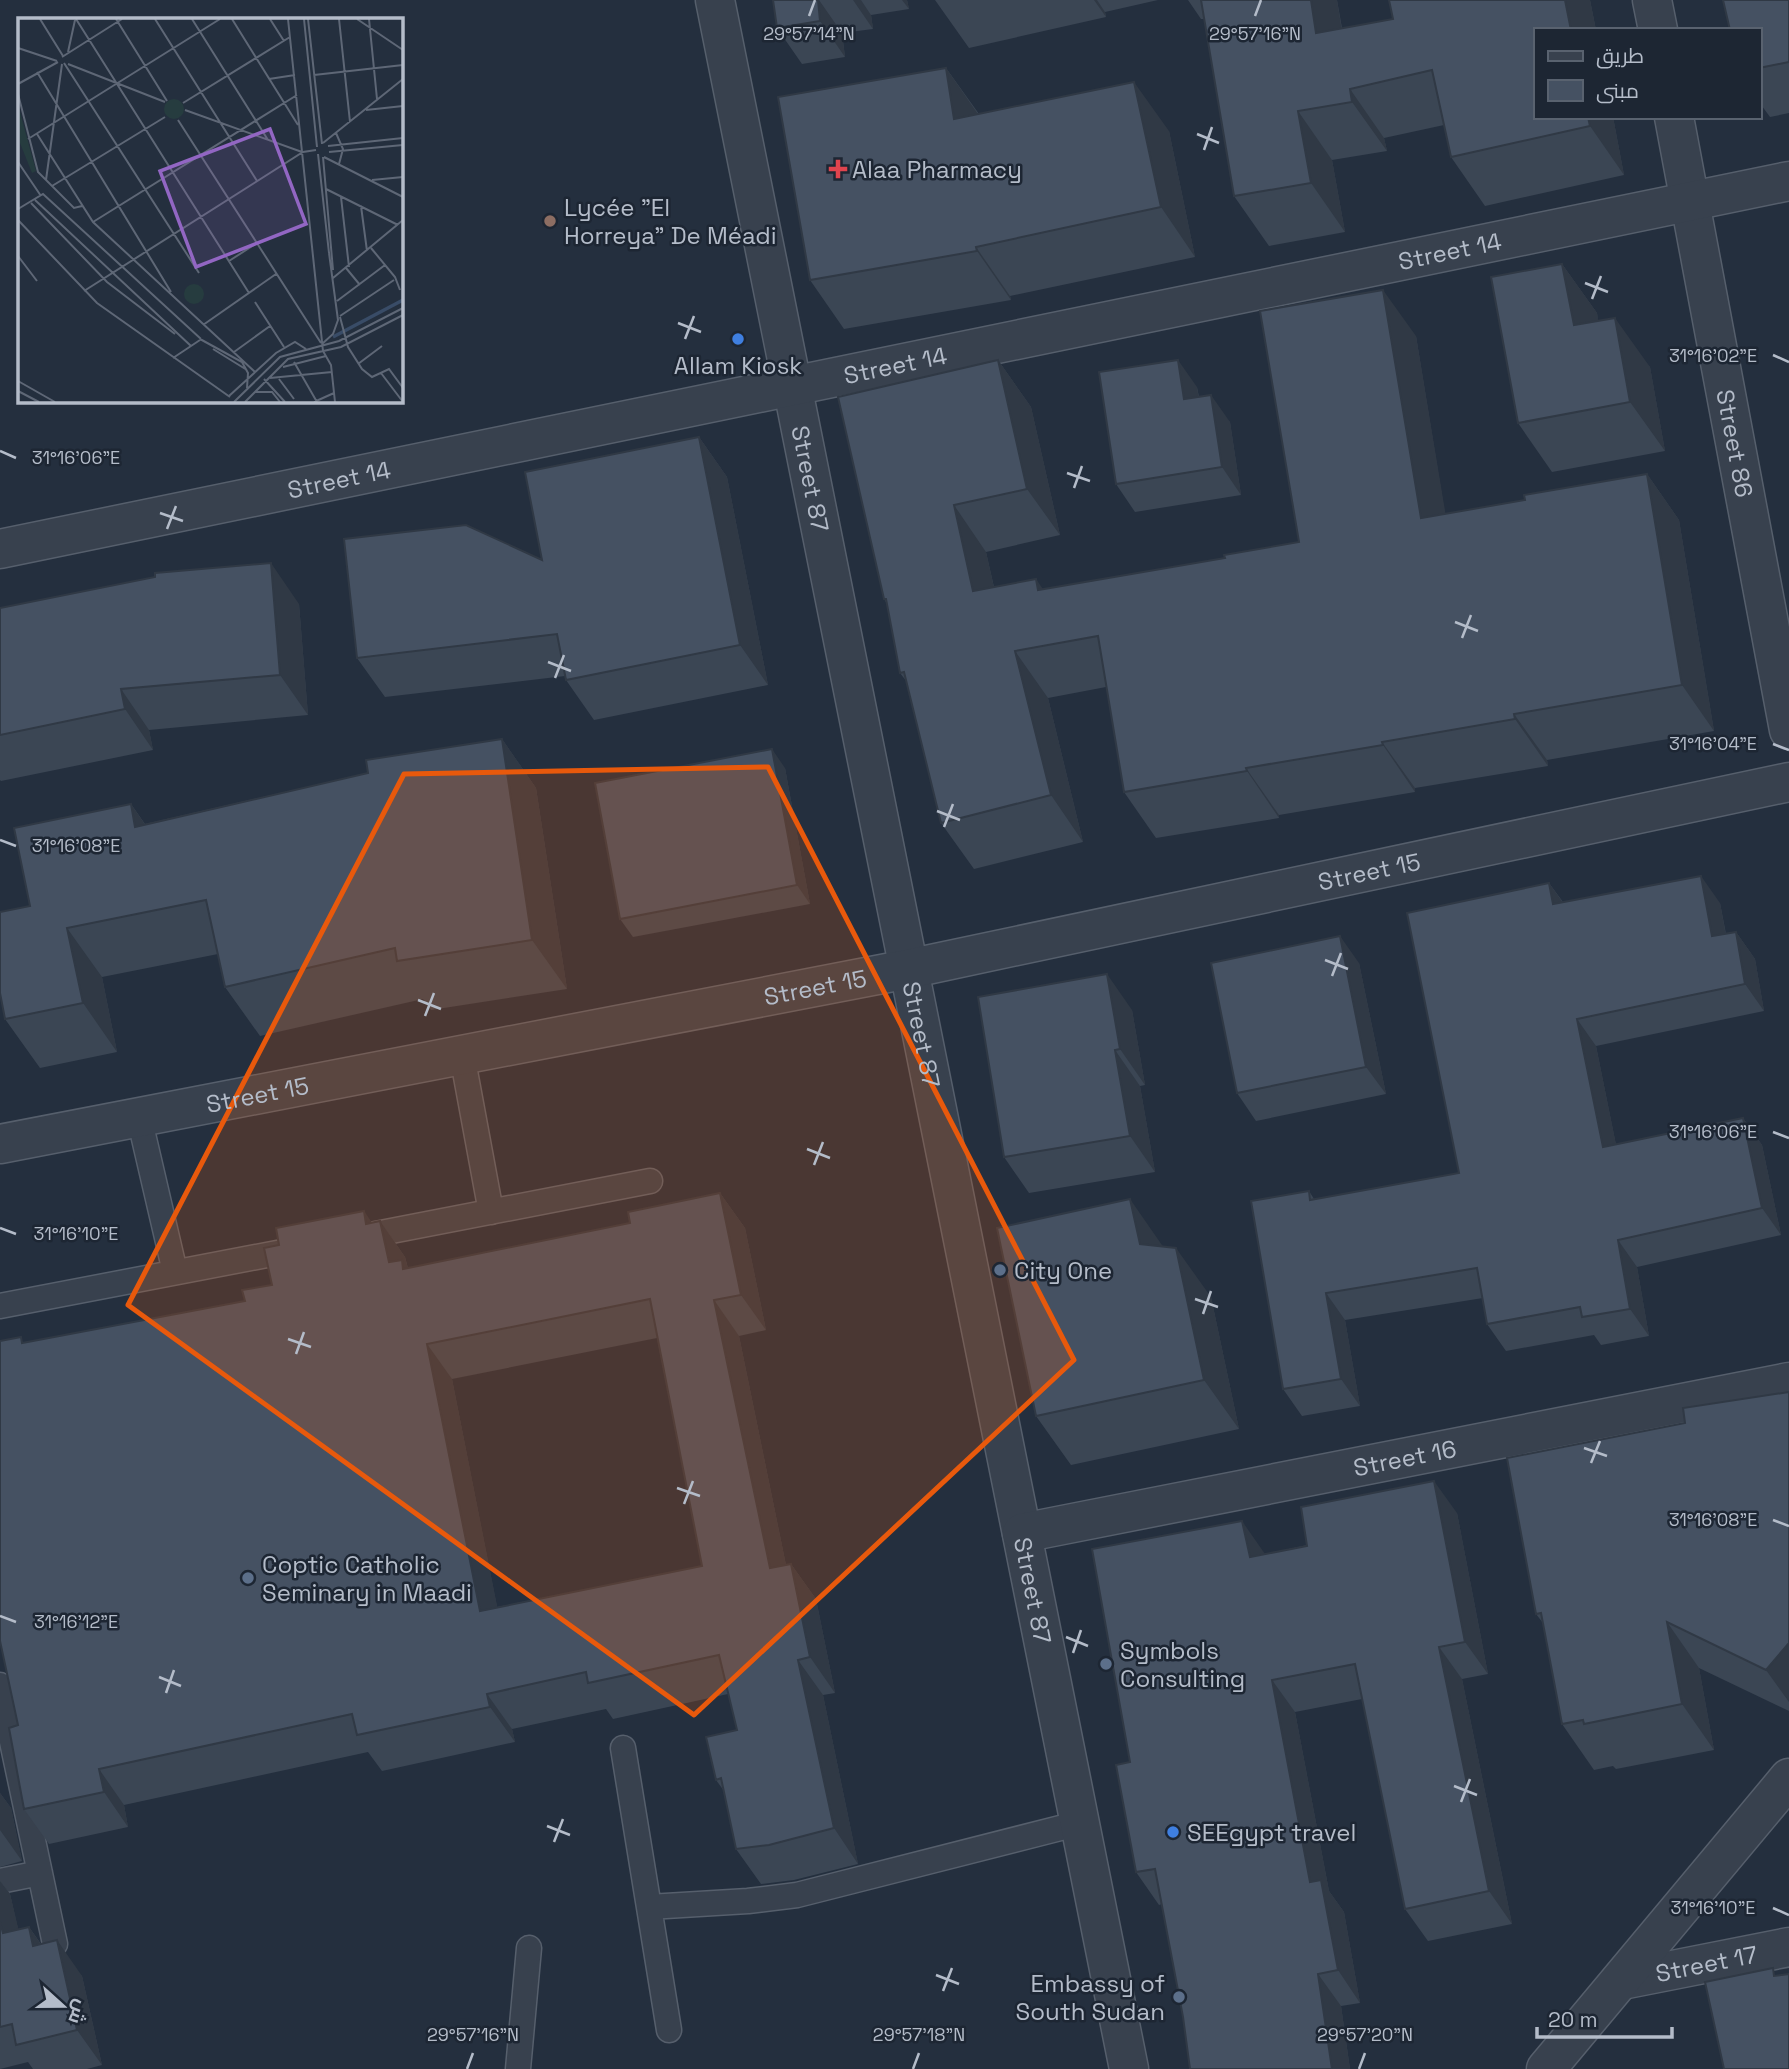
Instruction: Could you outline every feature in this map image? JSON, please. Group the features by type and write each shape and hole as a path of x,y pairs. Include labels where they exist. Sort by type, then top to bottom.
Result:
{"street":[{"name":"Street 87","path":"715,0 1129,2069"},
{"path":"1652,0 1658,28"},
{"name":"Street 86","path":"1674,119 1789,730"},
{"name":"Street 14","path":"0,549 1789,181"},
{"name":"Street 15","path":"1,1138 139,1117 908,969 1789,782"},
{"name":"Street 16","path":"1022,1533 1789,1382"},
{"path":"1546,2069 1789,1778"},
{"name":"Street 17","path":"1622,1980 1789,1947"}],"lane":[{"path":"462,1055 491,1212"},
{"path":"139,1117 175,1272"},
{"path":"0,1306 650,1181"},
{"path":"0,1685 55,1944"},
{"path":"623,1748 669,2030"},
{"path":"649,1907 797,1895 1080,1823"},
{"path":"0,1881 40,1873"},
{"path":"518,2069 529,1948"}],"highlighted area":[{"path":"768,767 1074,1360 694,1715 128,1305 404,774"}],"building":[{"path":"773,0 818,0 820,21 777,28"},
{"path":"1201,0 1311,0 1316,33 1393,19 1389,0 1565,0 1571,28 1534,28 1534,119 1588,119 1590,126 1451,157 1432,70 1350,89 1352,102 1298,111 1311,183 1234,196"},
{"path":"1723,0 1789,0 1789,62 1761,68 1761,28 1730,28"},
{"path":"946,68 954,119 1134,82 1161,207 976,247 977,251 810,280 778,97"},
{"path":"1562,264 1574,325 1615,318 1630,402 1518,423 1491,277"},
{"path":"1383,290 1421,518 1525,500 1524,495 1647,474 1682,685 1514,714 1515,719 1124,792 1098,636 1015,651 1051,795 941,823 904,672 900,673 886,599 838,397 998,360 1027,489 954,505 973,591 1036,579 1038,590 1225,558 1224,555 1299,542 1260,311"},
{"path":"1178,360 1184,399 1211,395 1222,467 1116,484 1099,372"},
{"path":"699,437 740,645 566,680 557,634 357,658 344,539 466,525 542,560 525,472"},
{"path":"271,563 280,675 121,689 125,709 0,735 0,608 155,577 155,573"},
{"path":"502,739 532,940 397,961 395,948 225,987 206,900 67,928 83,1003 5,1019 0,993 0,912 30,906 14,828 131,804 135,827 368,773 366,760"},
{"path":"772,749 797,885 620,919 595,783"},
{"path":"1701,876 1712,936 1736,932 1745,984 1577,1019 1603,1147 1743,1118 1762,1208 1618,1240 1630,1309 1582,1317 1580,1307 1487,1324 1477,1268 1326,1293 1341,1379 1283,1389 1251,1201 1309,1191 1310,1200 1459,1173 1407,913 1549,883 1553,904"},
{"path":"1340,936 1366,1067 1237,1093 1211,963"},
{"path":"1107,974 1120,1049 1115,1050 1130,1136 1004,1157 978,997"},
{"name":"Coptic Catholic Seminary in Maadi","path":"720,1193 741,1295 714,1300 770,1568 791,1564 810,1657 798,1660 834,1828 769,1845 736,1849 721,1778 716,1780 706,1737 737,1730 719,1655 588,1683 586,1672 487,1694 490,1707 357,1735 352,1714 99,1769 104,1792 24,1809 9,1728 18,1725 0,1641 0,1341 21,1337 22,1343 245,1301 242,1290 272,1285 264,1248 279,1245 276,1228 364,1211 366,1224 380,1221 389,1262 402,1260 403,1269 630,1223 628,1212","holes":["650,1299 702,1566 480,1611 427,1344"]},
{"path":"1130,1199 1140,1244 1176,1248 1204,1380 1036,1416 997,1228"},
{"path":"1789,1392 1789,1643 1766,1670 1667,1622 1682,1704 1584,1724 1583,1720 1562,1724 1541,1613 1536,1614 1507,1458 1685,1423 1683,1408"},
{"path":"1434,1481 1465,1642 1439,1647 1489,1891 1405,1909 1355,1664 1272,1680 1310,1882 1321,1880 1338,1970 1318,1974 1332,2069 1190,2069 1155,1869 1136,1872 1116,1765 1130,1762 1092,1549 1242,1521 1250,1557 1307,1546 1301,1507"},
{"path":"0,1922 3,1933 29,1927 33,1946 57,1940 77,2030 16,2045 12,2024 0,2027"},
{"path":"1773,1968 1774,1976 1789,1974 1789,2069 1724,2069 1705,1982"}],"place":[{"name":"Alaa Pharmacy","path":"838,169"},
{"name":"Lycée \"El Horreya\" De Méadi","path":"550,221"},
{"name":"Allam Kiosk","path":"738,339"},
{"name":"City One","path":"1000,1270"},
{"name":"Coptic Catholic Seminary in Maadi","path":"248,1578"},
{"name":"Symbols Consulting","path":"1106,1664"},
{"name":"SEEgypt travel","path":"1173,1832"},
{"name":"Embassy of South Sudan","path":"1179,1997"}]}
